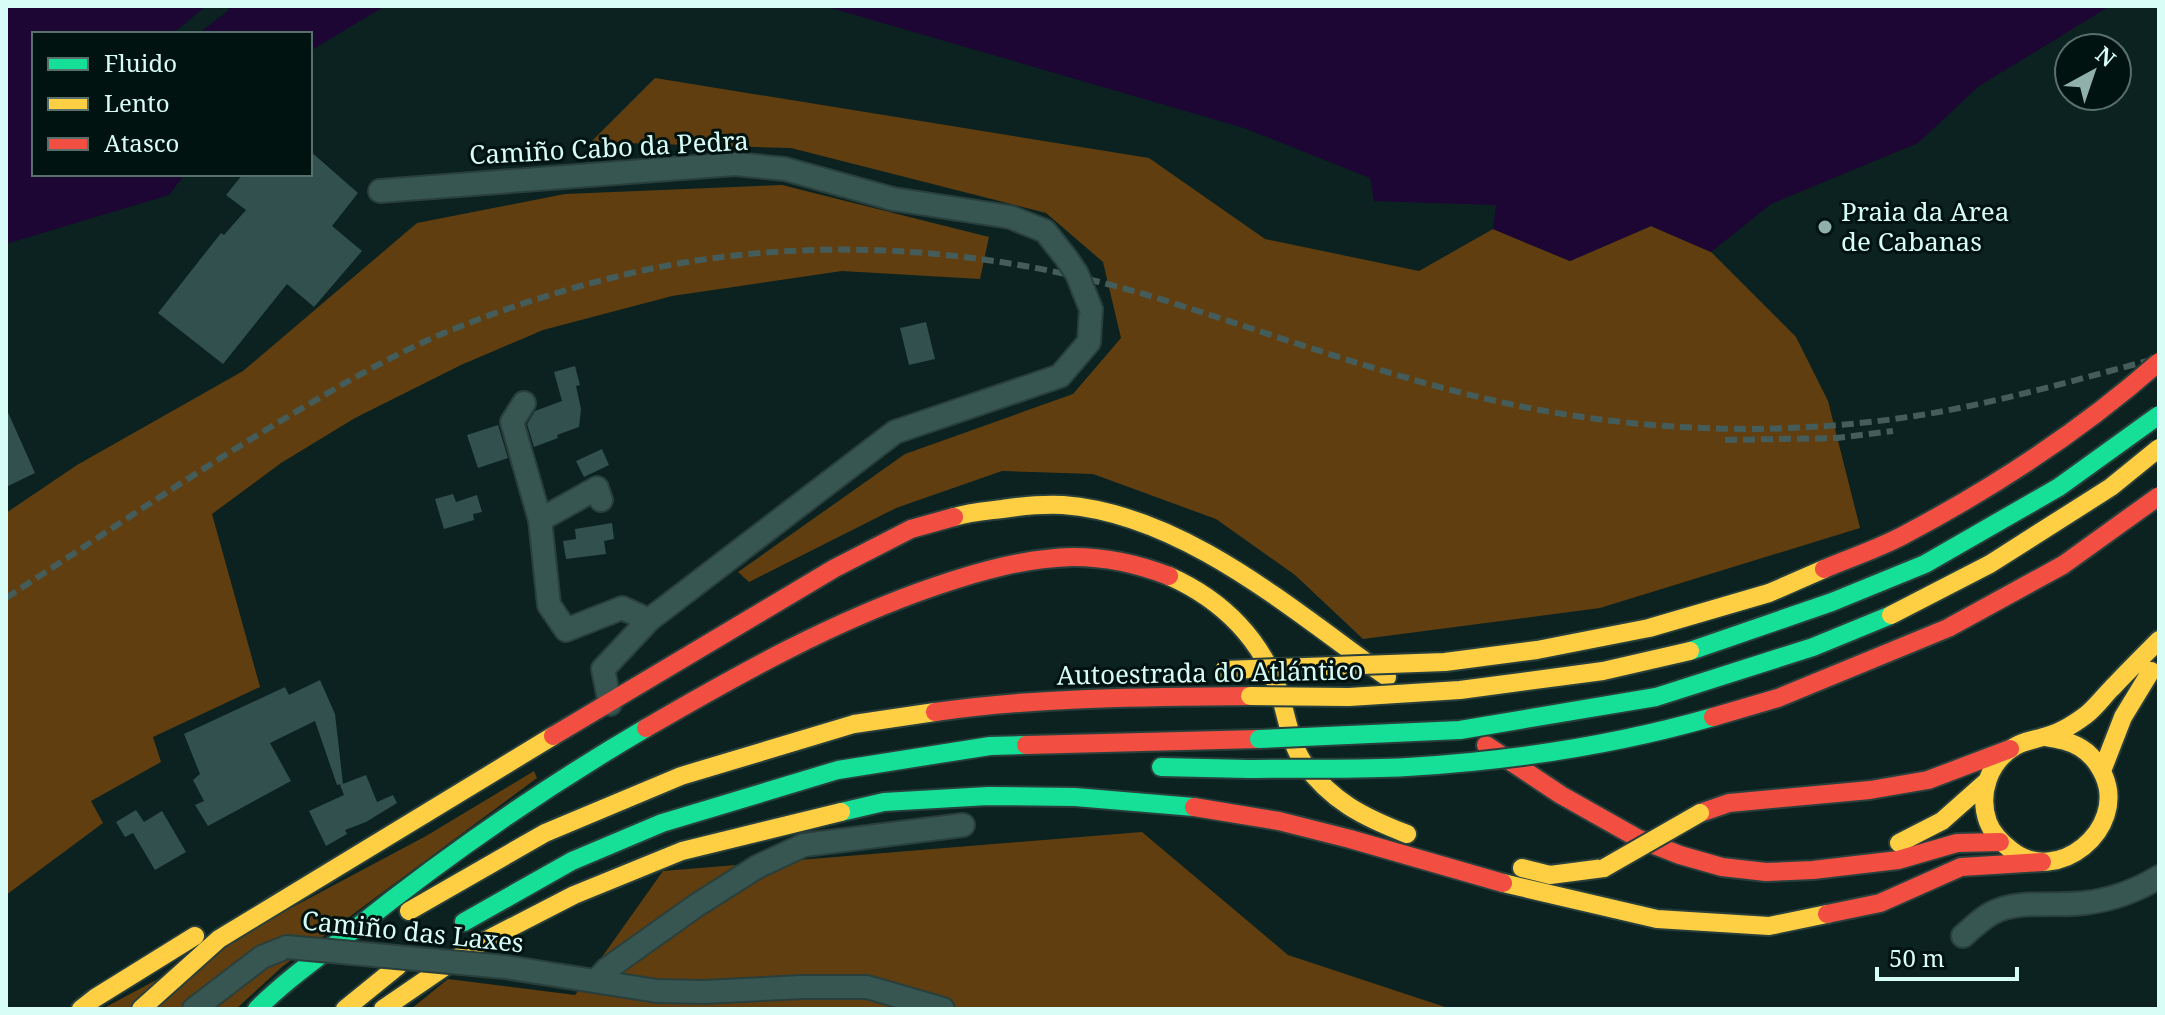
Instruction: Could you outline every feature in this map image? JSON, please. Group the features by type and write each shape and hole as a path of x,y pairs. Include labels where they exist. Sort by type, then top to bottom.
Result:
{"highway":[{"path":"1217,671 1445,662 1537,650 1649,628 1769,593 1900,537 1990,486 2116,400 2159,362"},
{"name":"Autoestrada do Atlántico","path":"273,1009 361,938 545,833 681,776 854,724 970,707 1104,698 1349,697 1460,690 1603,671 1698,649 1832,602 1925,564 2059,487 2159,415"},
{"path":"452,930 572,861 613,843 662,823 838,770 990,746 1320,738 1460,730 1656,697 1813,647 1888,617 1990,564 2111,487 2159,448"},
{"path":"1138,767 1406,767 1541,754 1685,725 1778,698 1948,628 2063,565 2159,496"},
{"path":"141,1009 219,939 835,568 911,529 967,513 1024,506 1063,505 1119,515 1151,525 1206,552 1238,571 1558,794 1638,840 1684,858 1752,872 1798,872 1901,860 1957,843 2000,842"},
{"path":"257,1009 400,890 477,834 591,759 740,673 821,632 914,593 989,569 1024,562 1058,557 1110,558 1160,572 1209,598 1232,616 1249,635 1268,664 1301,759 1329,794 1375,823 1419,838"},
{"path":"2046,737 2088,713 2159,640"},
{"path":"2102,771 2123,717 2159,662"},
{"path":"545,833 610,788 698,753 786,728 908,701 1032,684"},
{"path":"383,1009 475,946 574,895 682,851 884,802 1075,797 1187,806 1279,821 1375,845 1517,887 1657,919 1769,926 1880,903 1961,867 2067,859 2089,846 2105,824 2109,795 2102,771 2086,751 2067,741 2046,737 2028,740 1928,780 1870,790 1729,803 1700,813 1604,868 1550,875 1506,864"},
{"path":"2010,749 1995,763 1986,782 1983,799 1987,821 2000,842 2019,856 2042,862"},
{"path":"1844,865 1891,848 1942,821 1986,782"},
{"path":"473,916 534,897 642,845 715,819 841,788"},
{"path":"81,1009 176,947 400,828"},
{"path":"345,1009 429,945"}],"street":[{"name":"Camiño Cabo da Pedra","path":"380,191 735,164 785,169 893,199 1010,217 1045,231 1077,274 1091,309 1089,342 1060,376 895,432 649,620 603,669 610,704"},
{"path":"524,403 512,422 540,520 549,605 566,630 622,608 649,620"},
{"path":"540,520 597,488 601,500"},
{"path":"596,981 607,969 697,905 757,867 804,845 963,825"},
{"path":"1963,936 1978,922 2004,908 2082,904 2135,890 2159,877"},
{"name":"Camiño das Laxes","path":"194,1009 262,957 287,947 505,967 657,991 867,987 943,1009"},
{"path":"635,1009 657,991"}],"shaded area":[{"path":"6,6 206,6 174,32 32,32 32,176 183,176 169,195 6,244"},
{"path":"227,6 385,6 312,50 312,32 201,32 229,10"},
{"path":"824,6 2110,6 2067,32 2053,32 2053,41 1979,86 1918,143 1771,204 1711,252 1651,226 1570,261 1493,229 1496,205 1374,201 1370,178 1244,128"},
{"path":"655,78 1149,158 1265,239 1419,271 1493,229 1570,261 1651,226 1711,252 1796,337 1828,401 1860,528 1600,608 1363,639 1295,575 1216,519 1093,474 1002,471 896,508 749,582 738,572 905,454 1073,394 1121,338 1103,262 1046,213 791,148 591,142"},
{"path":"782,185 989,237 980,279 842,271 672,296 543,330 461,365 355,418 281,463 212,514 260,687 153,737 161,762 91,801 103,823 6,895 6,513 77,465 243,371 417,223 565,194"},
{"path":"534,771 537,778 283,966 236,1009 102,1009 426,836"},
{"path":"1142,832 1288,955 1451,1009 411,1009 448,979 575,995 663,871"}],"building":[{"path":"312,153 358,193 332,226 362,251 314,307 287,284 223,364 158,313 221,233 224,235 246,210 226,195 241,176 312,176"},
{"path":"926,322 935,359 909,365 900,328"},
{"path":"575,366 580,385 576,386 581,409 579,427 534,447 527,424 535,411 562,401 554,372"},
{"path":"6,408 35,473 6,487"},
{"path":"498,425 508,458 478,468 467,435"},
{"path":"602,449 609,465 584,477 576,461"},
{"path":"453,494 456,502 477,495 482,512 473,514 474,520 444,529 435,499"},
{"path":"612,523 614,539 604,541 606,554 566,559 563,541 576,539 575,529"},
{"path":"320,680 335,714 343,784 337,785 315,721 270,743 291,781 208,826 195,805 204,801 193,780 200,774 184,734 285,687 289,695"},
{"path":"366,775 377,802 393,795 397,803 366,822 345,830 347,834 326,846 309,811 344,795 340,785"},
{"path":"136,810 144,822 162,811 186,852 155,870 133,833 125,837 116,822"}],"railway":[{"path":"6,598 240,446 400,353 504,310 586,284 674,264 741,255 810,250 878,250 1014,264 1081,277 1147,295 1353,362 1457,392 1563,414 1651,425 1739,429 1871,422 1977,404 2159,358"},
{"path":"1725,440 1837,438 1893,431"}],"traffic: fast":[{"path":"1690,651 1832,602 1925,564 2059,487 2159,415"},
{"path":"1259,739 1460,730 1656,697 1813,647 1891,615"},
{"path":"1249,769 1387,768 1484,761 1600,744 1713,717"},
{"path":"257,1009 303,969 458,851 569,775 646,728"},
{"path":"464,922 572,861 662,823 838,770 990,746 1026,745"},
{"path":"1161,767 1249,769"},
{"path":"841,812 884,802 988,796 1075,797 1194,807"}],"traffic: slow":[{"path":"1891,615 1990,564 2111,487 2159,448"},
{"path":"954,517 1017,507 1063,505 1107,512 1151,526 1234,569 1387,677"},
{"path":"1224,670 1445,662 1537,650 1649,628 1769,593 1824,569"},
{"path":"1169,576 1224,610 1252,641 1274,677 1295,747 1314,776 1349,806 1407,834"},
{"path":"2046,737 2073,744 2088,753 2104,776 2108,796 2106,815 2097,832 2083,847 2067,857 2048,862 2029,860 2011,850 1992,830 1984,801 1992,770 2005,753 2017,745 2049,736 2086,715 2159,640"},
{"path":"1250,696 1349,697 1460,690 1603,671 1690,651"},
{"path":"2102,771 2123,717 2151,671"},
{"path":"409,911 545,833 681,776 854,724 935,712"},
{"path":"141,1009 219,939 553,736"},
{"path":"1899,843 1942,821 1986,782"},
{"path":"383,1009 475,946 574,895 682,851 841,812"},
{"path":"1604,868 1700,813"},
{"path":"1522,868 1550,875 1604,868"},
{"path":"1503,883 1657,919 1769,926 1827,914"},
{"path":"81,1009 195,936"},
{"path":"345,1009 398,966"}],"traffic: jam":[{"path":"1824,569 1902,536 2003,478 2099,411 2159,362"},
{"path":"1713,717 1778,698 1948,628 2063,565 2159,496"},
{"path":"553,736 835,568 911,529 954,517"},
{"path":"646,728 824,632 898,600 969,575 1003,566 1073,557 1122,562 1169,576"},
{"path":"935,712 1053,701 1250,696"},
{"path":"1026,745 1259,739"},
{"path":"1486,745 1561,795 1639,839 1722,867 1766,872 1813,870 1898,860 1957,843 2000,842"},
{"path":"1700,813 1729,803 1870,790 1928,780 2010,749"},
{"path":"1194,807 1279,821 1503,883"},
{"path":"1827,914 1880,903 1961,867 2042,862"}],"place":[{"name":"Praia da Area de Cabanas","path":"1825,227"}]}
